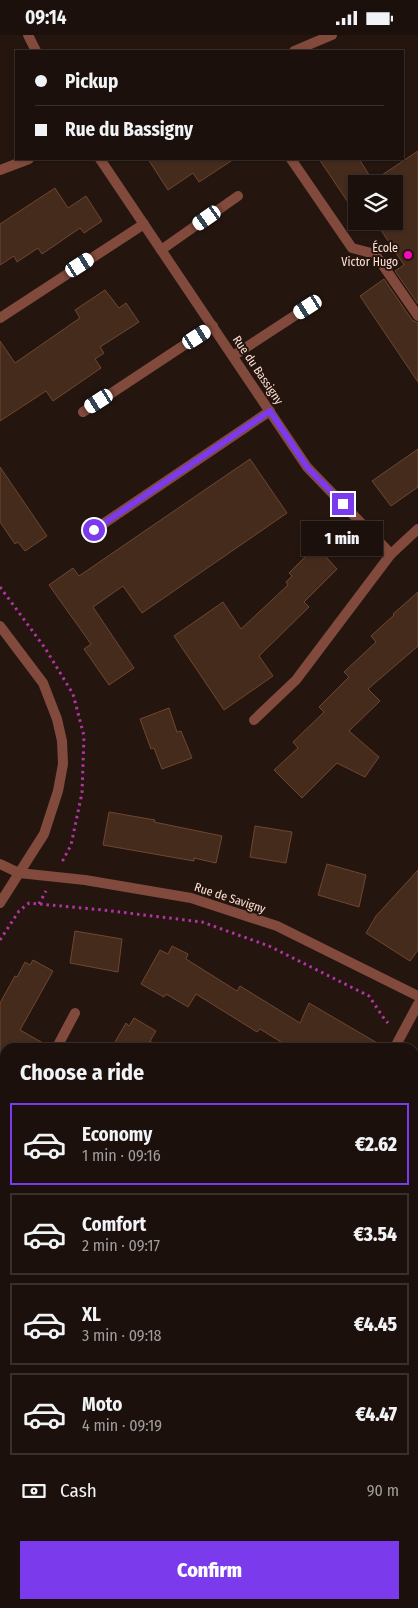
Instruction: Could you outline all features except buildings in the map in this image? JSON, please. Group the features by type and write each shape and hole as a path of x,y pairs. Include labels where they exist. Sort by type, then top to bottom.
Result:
{"street":[{"path":"28,35 36,50"},
{"path":"311,48 326,36"},
{"path":"0,170 26,160"},
{"name":"Rue du Bassigny","path":"101,160 307,467 391,554"},
{"path":"292,160 352,248 375,254 418,316"},
{"path":"161,250 238,196"},
{"path":"0,317 144,224"},
{"path":"233,356 308,307"},
{"path":"83,412 213,326"},
{"path":"94,530 270,411"},
{"path":"254,720 296,680 391,554 418,529"},
{"path":"0,626 43,683 57,719 62,741 63,764 58,791 44,834 0,903"},
{"name":"Rue de Savigny","path":"0,864 19,873 85,880 192,898 277,926 418,996"},
{"path":"397,1043 418,1004"},
{"path":"60,1043 75,1013"}],"path":[{"path":"0,587 45,647 74,694"},
{"path":"0,940 19,911 30,903 202,922 269,946 369,996 383,1017 401,1035"}],"place":[{"name":"École Victor Hugo","path":"408,255"}],"route":[{"path":"94,530 270,411 307,467 343,504"}]}
